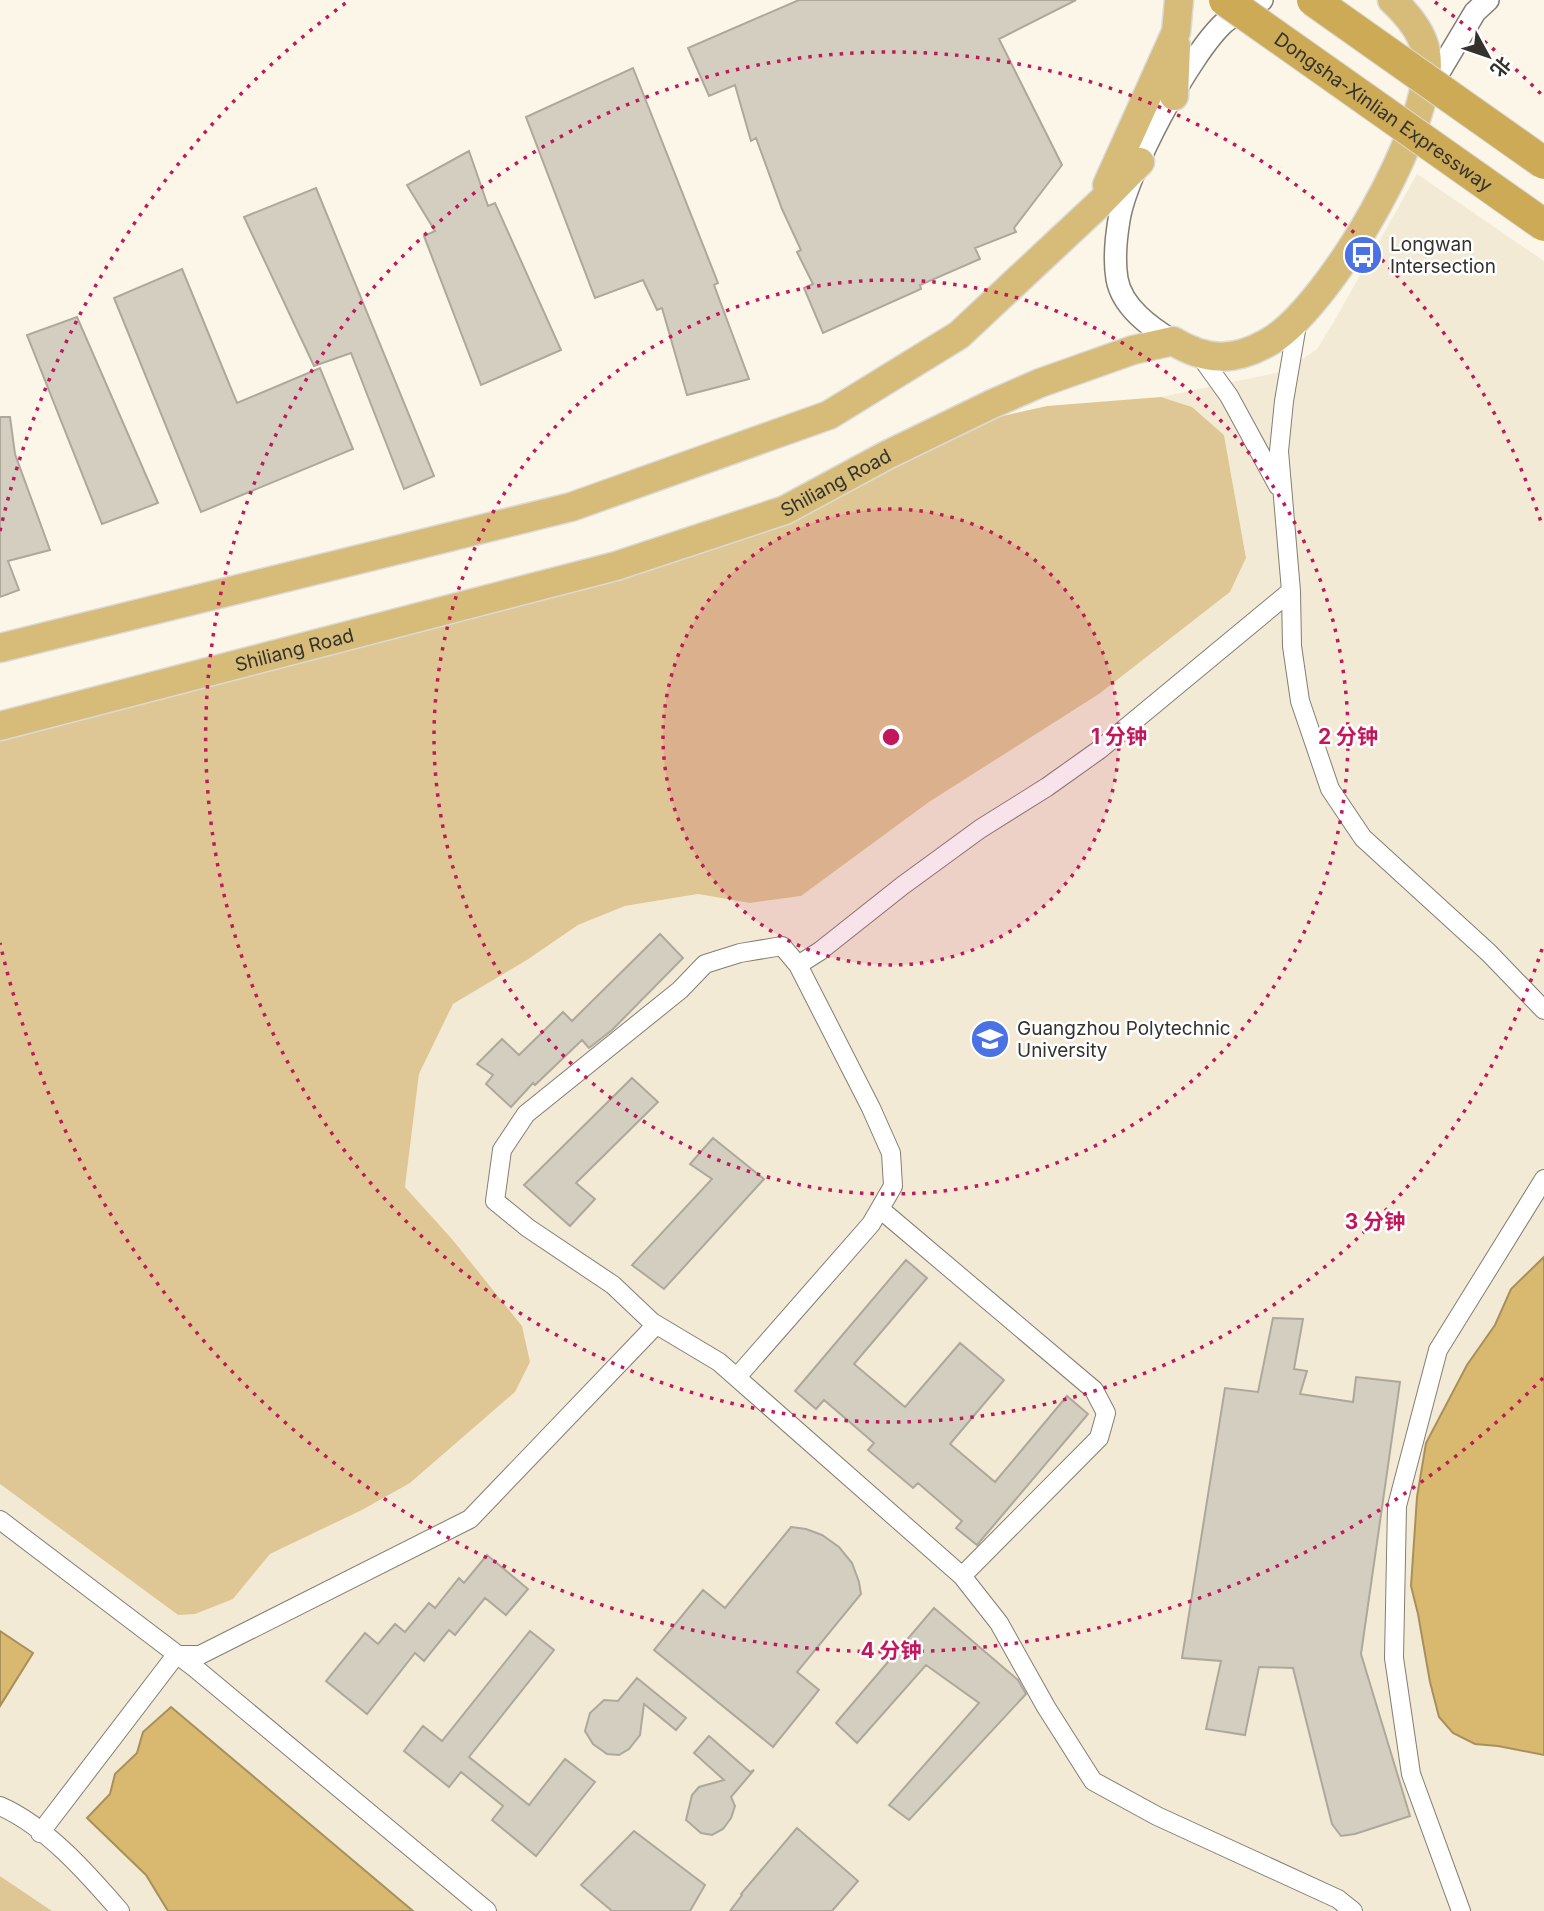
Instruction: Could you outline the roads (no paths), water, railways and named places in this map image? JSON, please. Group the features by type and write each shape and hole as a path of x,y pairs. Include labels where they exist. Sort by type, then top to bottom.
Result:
{"highway":[{"path":"1174,96 1179,0"},
{"name":"Dongsha-Xinlian Expressway","path":"1225,0 1544,225"},
{"path":"1313,0 1544,163"},
{"path":"1173,341 1190,351 1218,359 1242,354 1269,343 1298,319 1334,273 1385,193 1409,143 1424,91 1427,54 1419,33 1392,0"},
{"path":"1099,204 1176,32"},
{"path":"0,648 570,507 829,415 959,335 1140,162"},
{"name":"Shiliang Road","path":"0,726 616,566 785,510 887,455 992,404 1041,383 1121,355 1173,341"}],"street":[{"path":"1173,341 1155,330 1123,297 1117,279 1119,218 1140,162 1205,44 1224,23 1249,5 1262,0"},
{"path":"1421,101 1475,12 1488,0"},
{"path":"1298,319 1284,401 1279,451 1291,591 1292,646 1300,701 1330,789 1363,838 1489,953 1544,1010"},
{"path":"1198,354 1229,396 1282,495"},
{"path":"799,965 980,829 1099,750 1291,591"},
{"path":"737,1377 871,1224 893,1186 891,1153 871,1108 799,965 782,946 705,964 680,990 526,1114 502,1150 495,1201 528,1228 612,1286 652,1322 719,1362 962,1576 999,1623 1046,1707 1093,1782 1157,1816 1338,1899 1353,1911"},
{"path":"1461,1911 1411,1774 1394,1658 1397,1506 1438,1350 1544,1179"},
{"path":"880,1209 1094,1390 1106,1413 1099,1438 962,1576"},
{"path":"176,1655 200,1655 470,1519 653,1328 652,1322"},
{"path":"0,1520 195,1668 487,1911"},
{"path":"40,1833 176,1655"},
{"path":"0,1806 15,1812 84,1869 120,1911"}],"place":[{"name":"Longwan Intersection","path":"1363,255"},
{"name":"Guangzhou Polytechnic University","path":"990,1039"}]}
